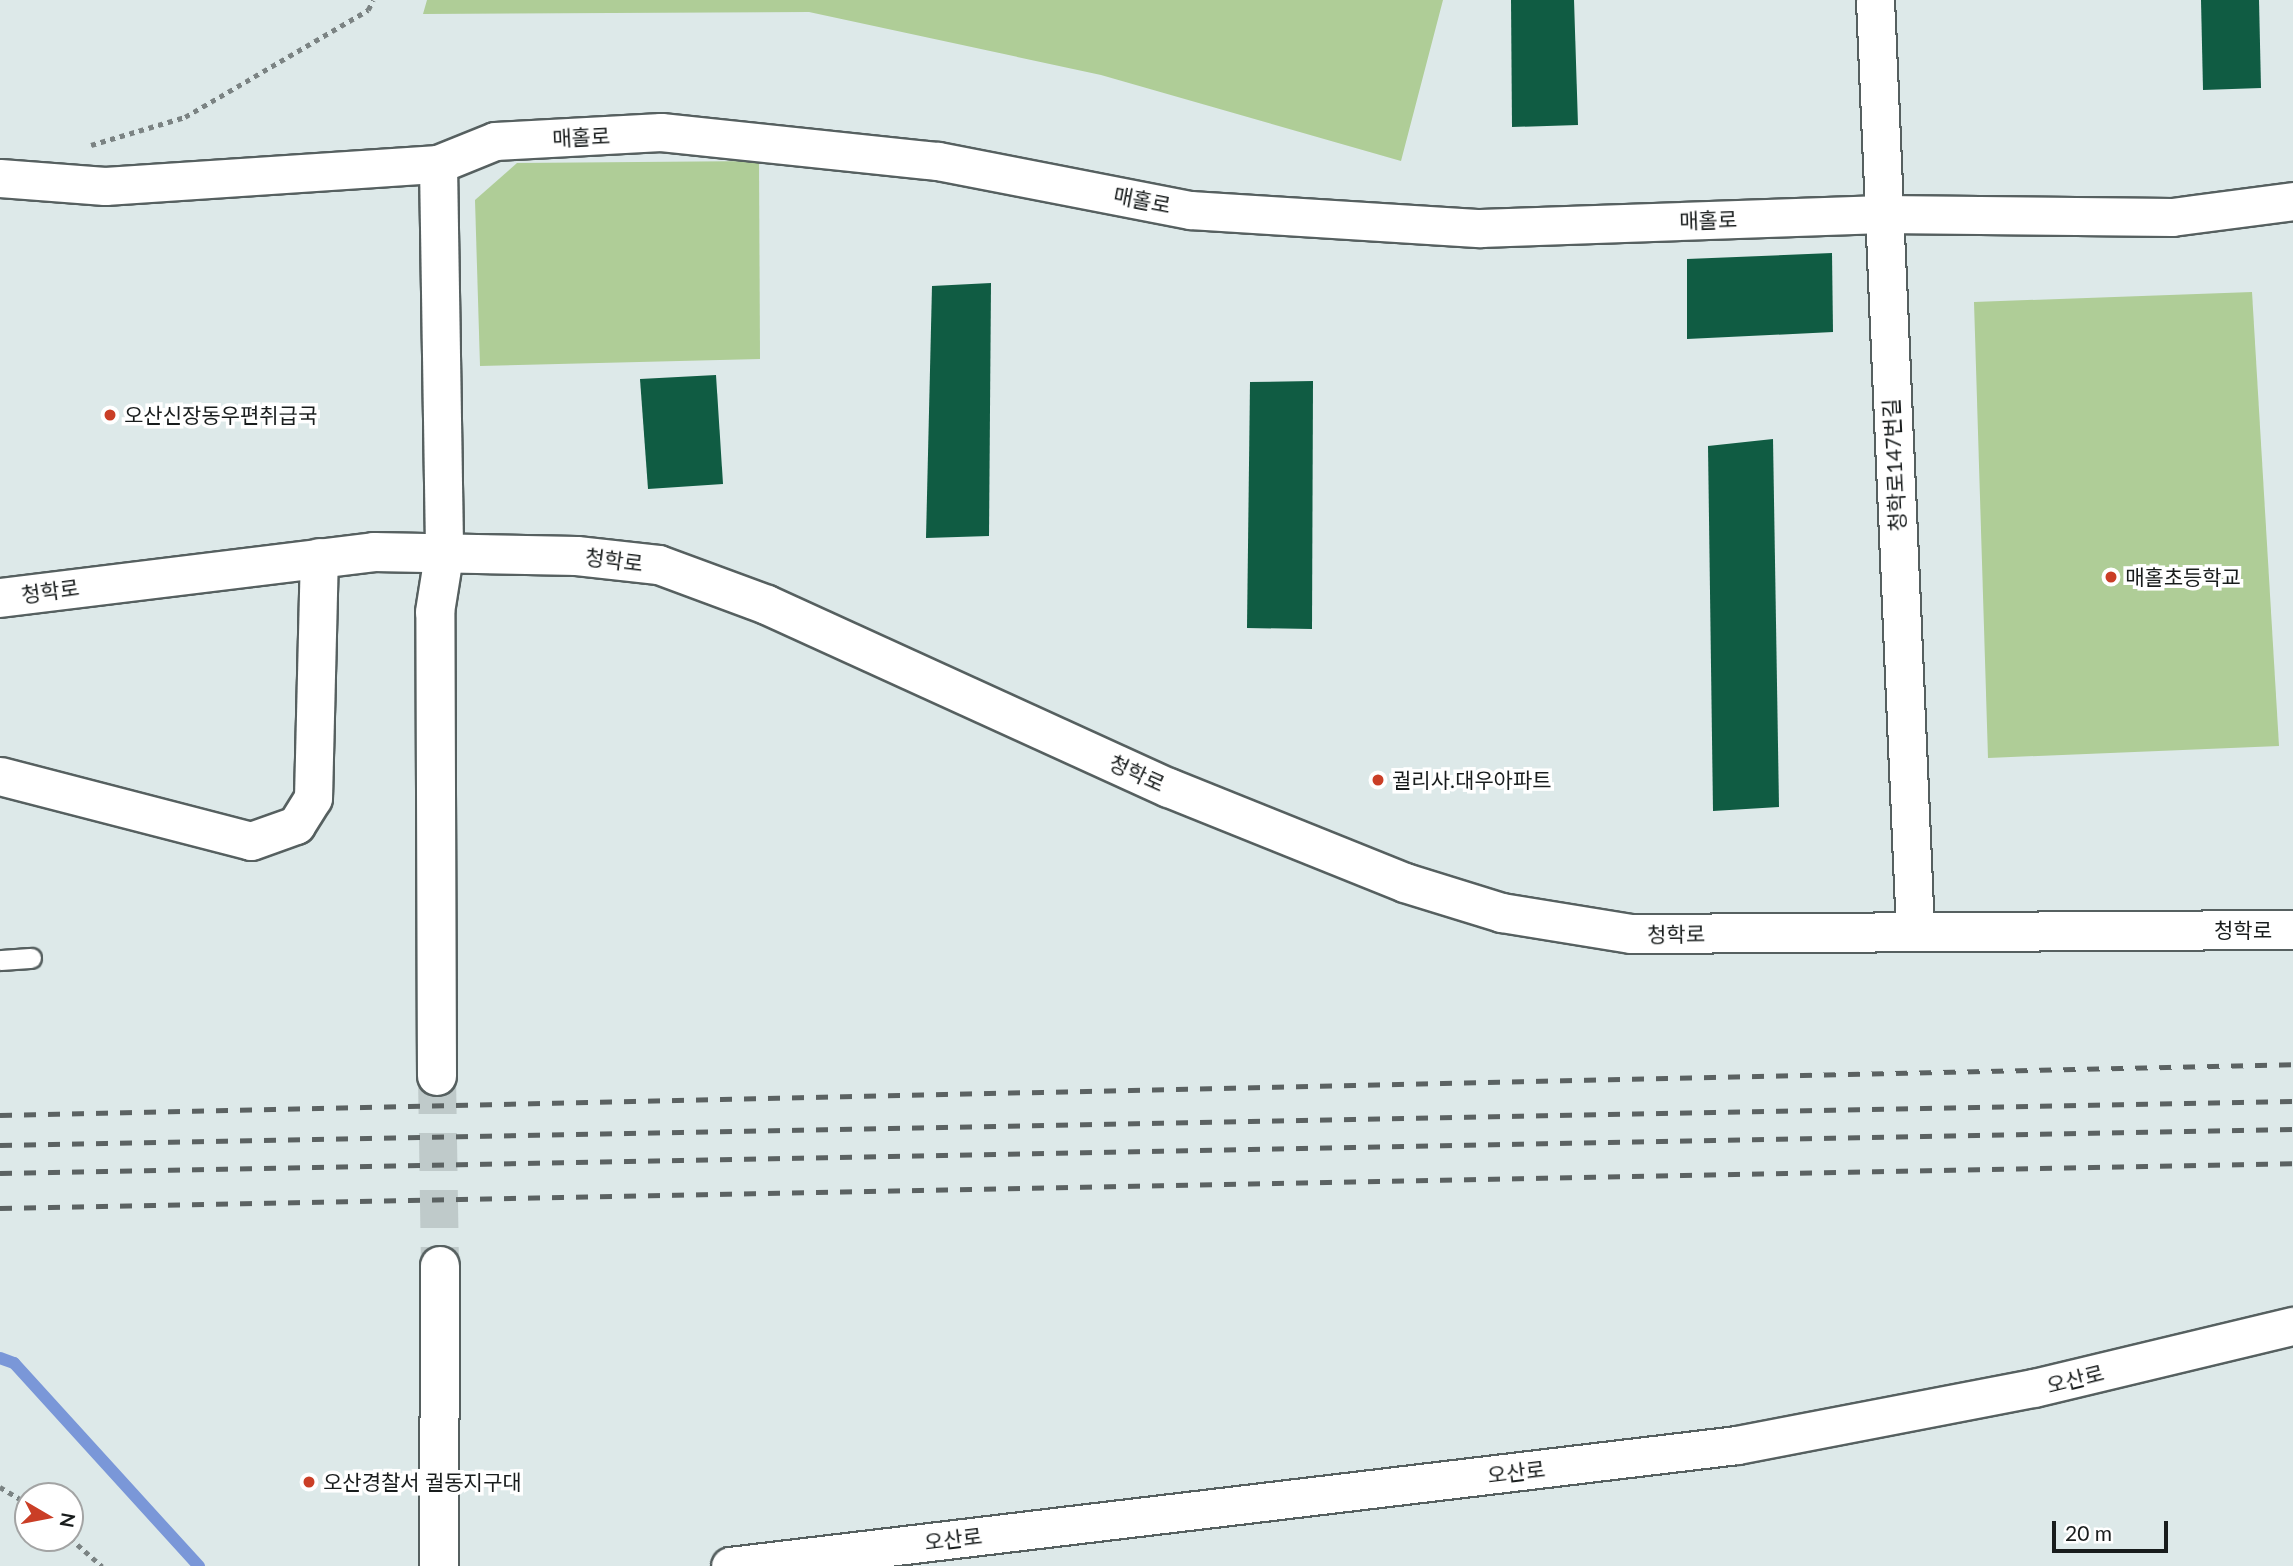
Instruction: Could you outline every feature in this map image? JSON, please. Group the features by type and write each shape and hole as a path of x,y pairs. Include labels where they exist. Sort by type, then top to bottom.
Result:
{"street":[{"name":"청학로147번길","path":"1875,0 1915,931"},
{"name":"매홀로","path":"0,178 105,186 438,164 495,141 661,132 938,161 1189,210 1480,228 1883,214 2172,217 2293,201"},
{"path":"437,1076 435,612 444,556 438,164"},
{"name":"청학로","path":"0,598 374,552 444,556 577,555 659,565 767,605 1169,788 1405,883 1502,913 1631,934 2293,930"},
{"path":"0,776 251,841 296,825 313,797 319,557"},
{"path":"439,1566 440,1266"},
{"name":"오산로","path":"730,1566 1737,1445 2034,1388 2293,1326"}],"lane":[{"path":"0,960 31,958"}],"path":[{"path":"79,149 185,117 368,10 373,0"},
{"path":"84,1550 102,1566"}],"green space":[{"path":"427,0 1443,0 1401,161 1101,75 809,12 423,14"},
{"path":"759,161 760,359 480,366 475,200 517,163"},
{"path":"2252,292 2279,746 1988,758 1974,302"}],"building":[{"path":"1511,0 1574,0 1578,125 1512,127"},
{"path":"2201,0 2259,0 2261,88 2203,90"},
{"path":"1832,253 1833,332 1687,339 1687,259"},
{"path":"991,283 989,536 926,538 932,286"},
{"path":"716,375 723,484 648,489 640,379"},
{"path":"1313,381 1312,629 1247,628 1250,382"},
{"path":"1773,439 1779,807 1713,811 1708,446"}],"waterway":[{"path":"0,1358 14,1363 199,1566"}],"tunnel":[{"path":"437,1076 440,1266"}],"railway":[{"path":"0,1115 2293,1064"},
{"path":"0,1145 2293,1101"},
{"path":"0,1173 2293,1129"},
{"path":"0,1208 2293,1163"}],"place":[{"name":"오산신장동우편취급국","path":"110,415"},
{"name":"매홀초등학교","path":"2111,577"},
{"name":"궐리사.대우아파트","path":"1378,780"},
{"name":"오산경찰서 궐동지구대","path":"309,1482"}]}
